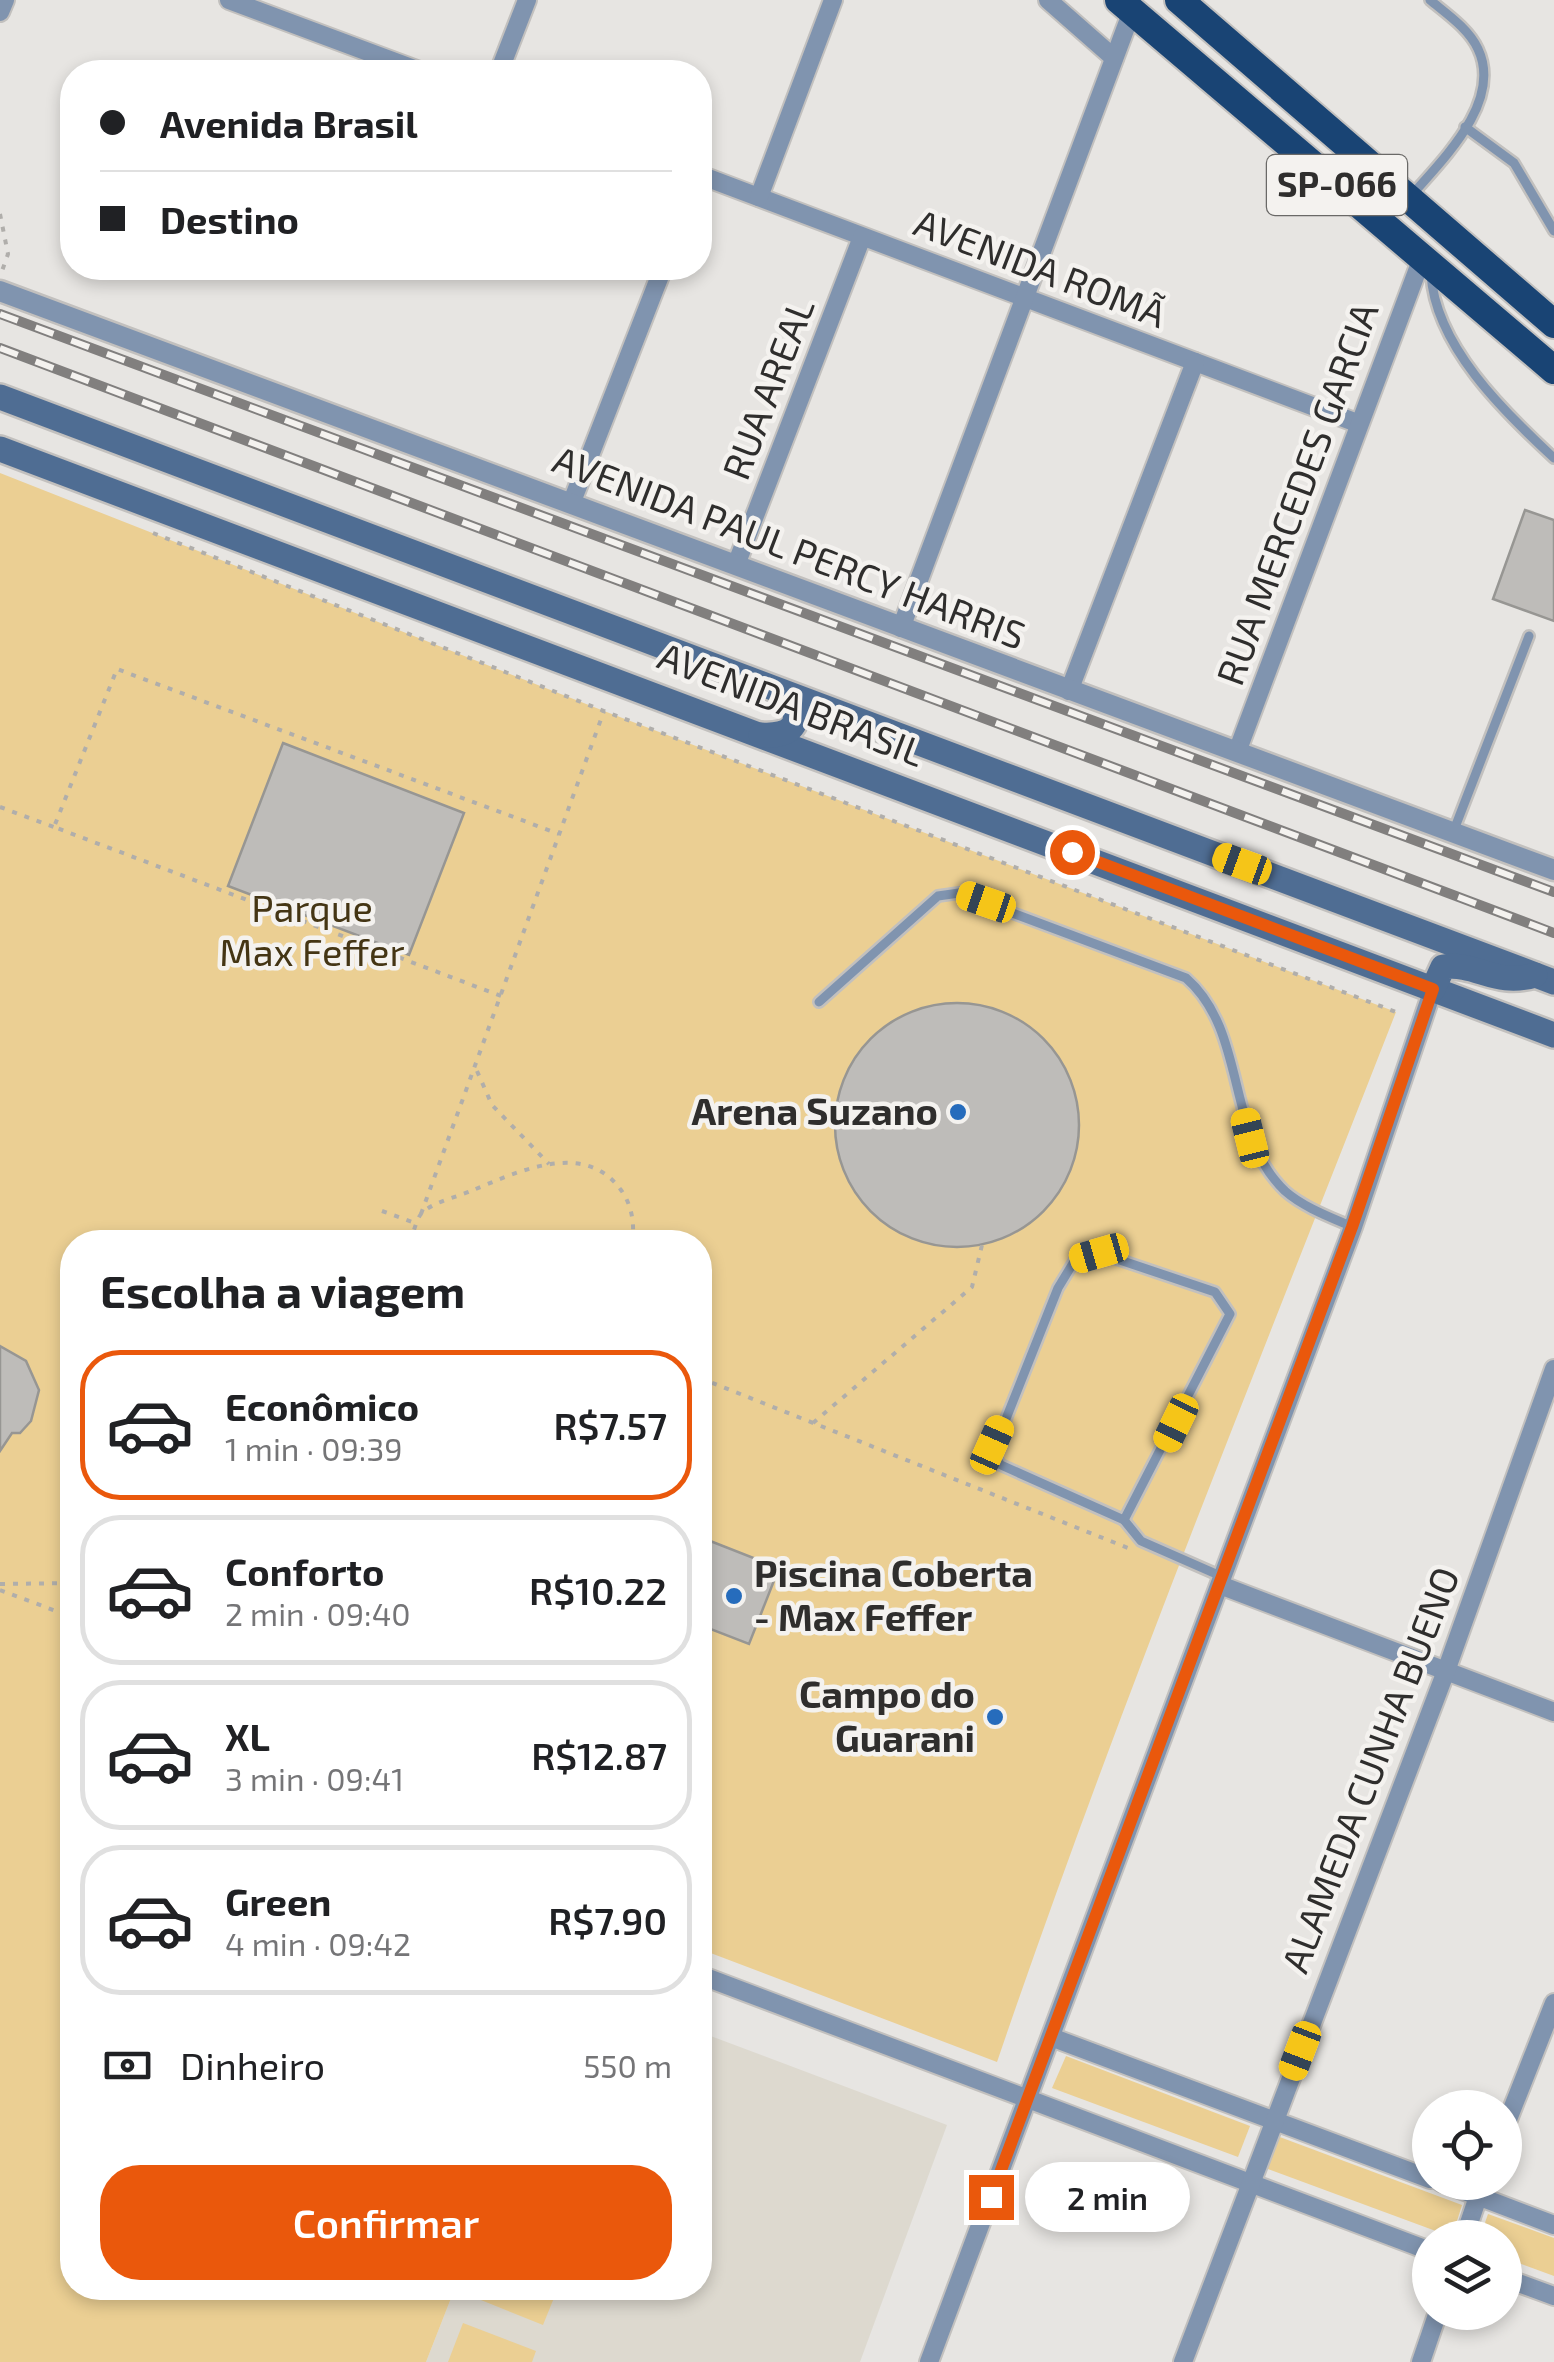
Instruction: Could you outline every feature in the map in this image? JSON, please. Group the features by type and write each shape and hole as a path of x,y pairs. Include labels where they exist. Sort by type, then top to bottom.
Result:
{"highway":[{"name":"SP-066","path":"1179,0 1554,324"},
{"name":"SP-066","path":"1126,6 1554,370"}],"main road":[{"name":"AVENIDA BRASIL","path":"0,397 1544,978"},
{"path":"82,430 88,454 83,479"},
{"name":"AVENIDA BRASIL","path":"0,449 1554,1034"},
{"path":"761,735 778,736 793,729 796,713 788,696"},
{"path":"821,758 810,739 810,730 822,719 842,717"},
{"path":"1433,989 1438,973 1452,966 1498,980 1544,978"}],"street":[{"path":"0,12 5,0"},
{"path":"229,0 390,60"},
{"path":"505,60 528,0"},
{"path":"758,197 833,0"},
{"path":"1048,0 1114,58"},
{"path":"901,628 1114,58 1126,6"},
{"name":"AVENIDA ROMÃ","path":"712,180 1358,423"},
{"name":"RUA AREAL","path":"736,565 862,237"},
{"name":"RUA MERCEDES GARCIA","path":"1237,752 1358,423 1426,262"},
{"path":"571,504 658,280"},
{"name":"AVENIDA PAUL PERCY HARRIS","path":"0,290 1554,870"},
{"path":"1069,691 1195,362"},
{"path":"930,2362 1352,1227 1433,989"},
{"name":"ALAMEDA CUNHA BUENO","path":"1184,2362 1446,1672 1554,1369"},
{"path":"1222,1581 1554,1712"},
{"path":"712,1980 1412,2243"},
{"path":"1520,2090 1554,2003"},
{"path":"1050,2037 1412,2171"},
{"path":"1503,2200 1554,2225"},
{"path":"1522,2284 1554,2296"},
{"path":"1421,2362 1432,2330"}],"lane":[{"path":"1409,198 1466,127 1480,98 1483,62 1478,47 1458,23 1430,0"},
{"path":"1466,127 1514,162 1554,231"},
{"path":"1426,262 1440,322 1519,426 1554,458"},
{"path":"1453,832 1529,636"},
{"path":"819,1002 938,896 959,893 1186,978 1205,994 1227,1047 1250,1138 1284,1190 1352,1227"},
{"path":"1124,1520 1230,1314 1215,1292 1099,1253 1075,1260 1058,1288 992,1454 1001,1465 1124,1520 1141,1541 1222,1581"}],"path":[{"path":"0,214 8,254 0,272"},
{"path":"0,272 2,257"},
{"path":"146,530 604,711 1396,1012"},
{"path":"54,827 117,668 559,834"},
{"path":"415,1230 604,711"},
{"path":"0,807 502,996"},
{"path":"476,1066 492,1105 549,1164"},
{"path":"421,1214 549,1164 593,1167 617,1185 632,1218 632,1230"},
{"path":"382,1211 417,1224"},
{"path":"813,1423 972,1287 982,1245"},
{"path":"712,1383 1128,1548"},
{"path":"0,1587 60,1583"},
{"path":"0,1587 60,1612"}],"shaded area":[{"path":"712,2037 947,2125 860,2362 426,2362 450,2300 712,2300"}],"green space":[{"name":"Parque Max Feffer","path":"0,473 604,711 1396,1012 1141,1666 997,2062 712,1954 712,1230 60,1230 60,2300 450,2300 426,2362 0,2362"},
{"path":"1066,2056 1250,2126 1238,2157 1052,2088"},
{"path":"1277,2136 1412,2186 1412,2200 1449,2200 1462,2205 1457,2220 1412,2222 1265,2168"},
{"path":"1522,2226 1554,2238 1554,2276 1522,2264"},
{"path":"481,2300 553,2300 543,2325"},
{"path":"463,2323 536,2351 532,2362 448,2362"}],"building":[{"path":"1525,510 1554,520 1554,621 1493,599"},
{"path":"283,743 464,813 409,955 228,886"},
{"name":"Arena Suzano","path":"957,1003 1004,1012 1043,1039 1070,1078 1079,1125 1070,1172 1043,1211 1004,1238 957,1247 910,1238 871,1211 844,1172 835,1125 844,1078 871,1039 910,1012"},
{"path":"0,1346 26,1361 39,1390 31,1421 20,1433 12,1433 0,1451"},
{"name":"Piscina Coberta - Max Feffer","path":"712,1542 779,1568 749,1644 712,1630"}],"railway":[{"path":"0,314 1554,892"},
{"path":"0,348 1554,933"}],"place":[{"name":"Arena Suzano","path":"958,1112"},
{"name":"Piscina Coberta - Max Feffer","path":"734,1596"},
{"name":"Campo do Guarani","path":"995,1717"}],"route":[{"path":"991,2197 1352,1227 1433,989 1072,852"}]}
